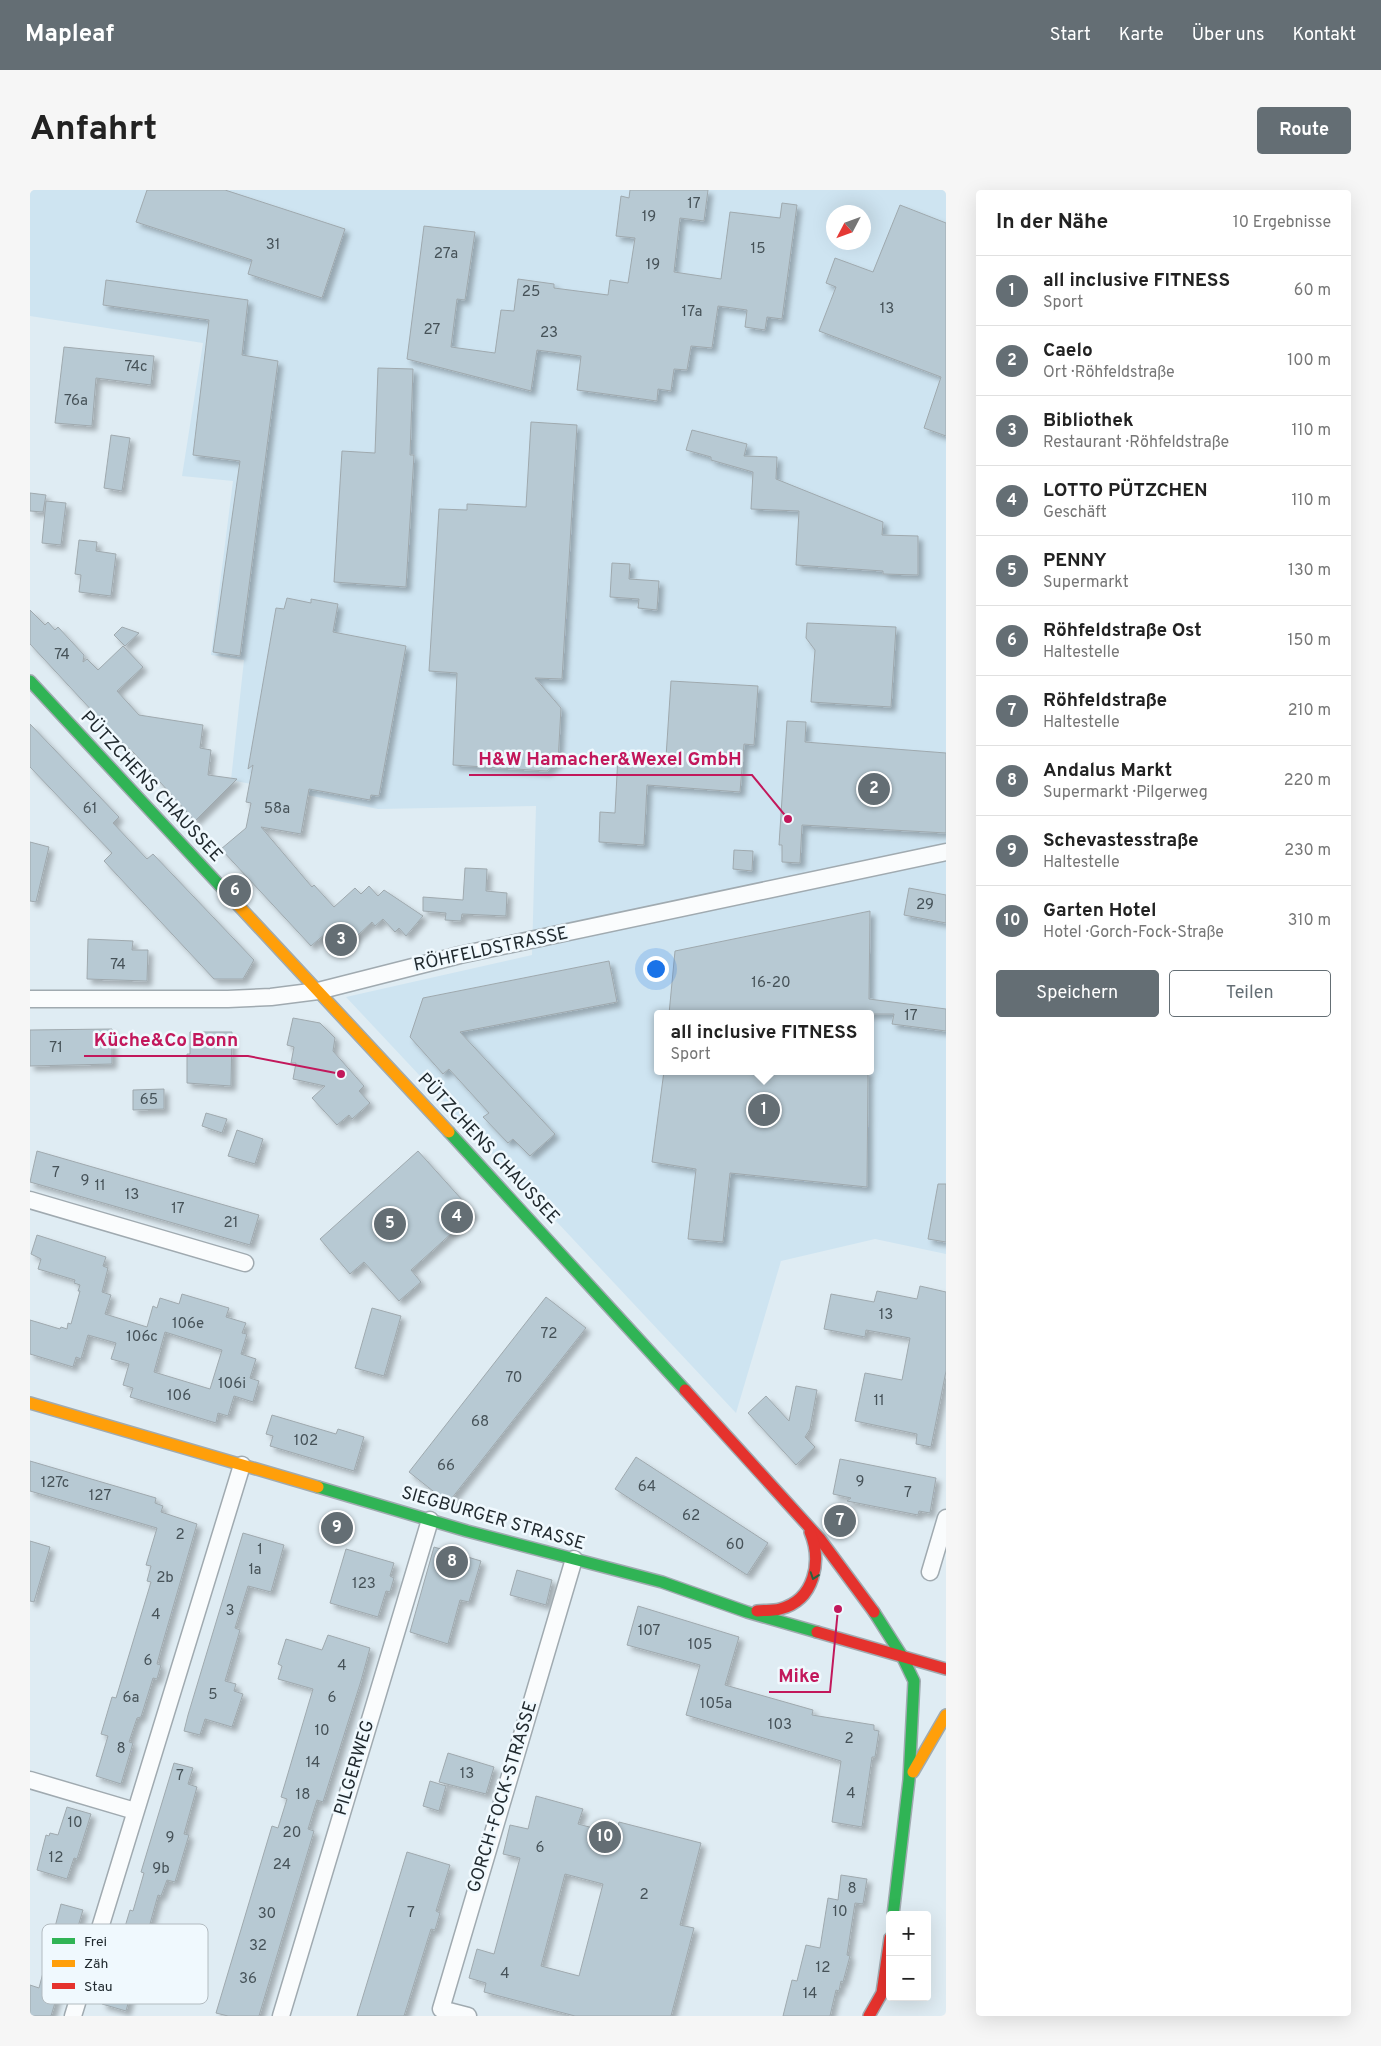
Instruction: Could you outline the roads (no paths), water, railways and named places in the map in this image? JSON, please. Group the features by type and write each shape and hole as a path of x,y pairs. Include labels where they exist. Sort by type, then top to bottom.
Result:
{"street":[{"name":"PÜTZCHENS CHAUSSEE","path":"30,681 560,1251 820,1539 868,1603 902,1656 914,1681 909,1780 893,1911"},
{"name":"RÖHFELDSTRASSE","path":"30,999 228,999 271,997 318,991 460,955 946,852"},
{"path":"30,1200 245,1263"},
{"name":"SIEGBURGER STRASSE","path":"30,1403 430,1520 662,1582 747,1612 946,1669"},
{"path":"101,1924 242,1465"},
{"path":"930,1572 946,1518"},
{"name":"PILGERWEG","path":"281,2016 430,1520"},
{"path":"747,1612 782,1608 803,1596 816,1571 817,1554 809,1529"},
{"name":"GORCH-FOCK-STRASSE","path":"468,2016 441,2009 574,1560"},
{"path":"909,1780 946,1714"},
{"path":"30,1780 136,1812"},
{"path":"869,2016 882,1993 887,1956"},
{"path":"73,2016 77,2004"}],"place":[{"name":"Caelo","path":"874,789"},
{"name":"H&W Hamacher&Wexel GmbH","path":"788,819"},
{"name":"Röhfeldstraße Ost","path":"235,891"},
{"name":"Bibliothek","path":"341,940"},
{"name":"Küche&Co Bonn","path":"341,1074"},
{"name":"all inclusive FITNESS","path":"764,1110"},
{"name":"LOTTO PÜTZCHEN","path":"457,1217"},
{"name":"PENNY","path":"390,1224"},
{"name":"Röhfeldstraße","path":"840,1521"},
{"name":"Schevastesstraße","path":"337,1528"},
{"name":"Andalus Markt","path":"452,1562"},
{"name":"Mike","path":"838,1609"},
{"name":"Garten Hotel","path":"605,1837"}]}
